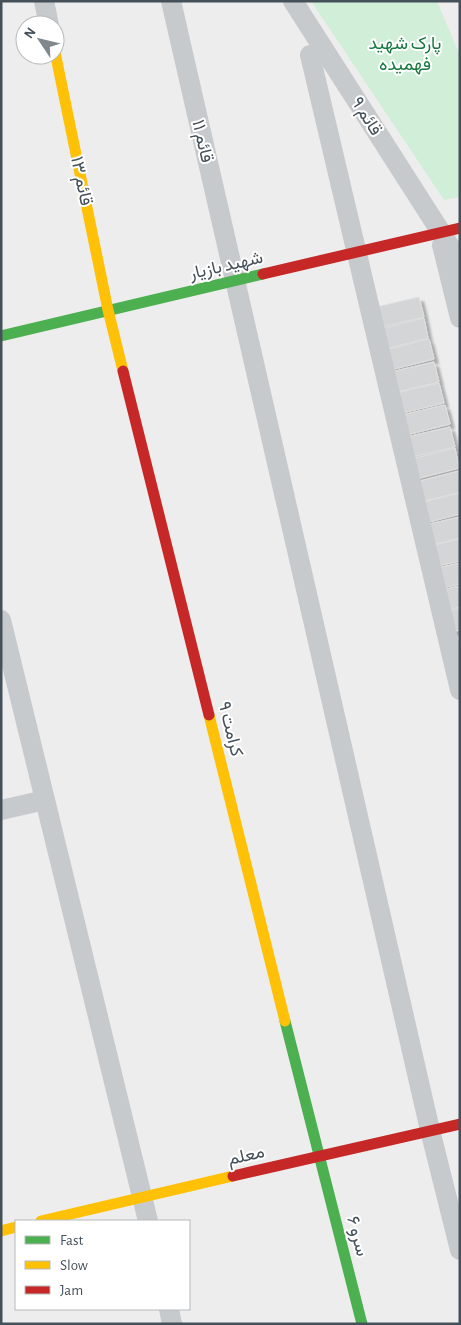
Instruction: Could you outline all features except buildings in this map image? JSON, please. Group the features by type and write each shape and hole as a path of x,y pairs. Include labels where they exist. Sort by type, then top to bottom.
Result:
{"street":[{"path":"44,1 47,15"},
{"name":"قائم ۱۱","path":"172,1 430,1130 460,1250"},
{"name":"قائم ۹","path":"293,1 460,262"},
{"path":"310,55 460,690"},
{"name":"قائم ۱۳","path":"58,65 108,310"},
{"name":"شهید بازیار","path":"1,336 460,228"},
{"path":"440,232 460,318"},
{"name":"کرامت ۹","path":"108,310 319,1156"},
{"path":"1,620 148,1220"},
{"path":"1,810 45,800"},
{"name":"معلم","path":"45,1220 460,1124"},
{"name":"سرو ۶","path":"319,1156 362,1324"},
{"path":"1,1231 15,1227"},
{"path":"169,1310 172,1324"}],"green space":[{"name":"پارک شهید فهمیده","path":"311,1 437,1 460,56 460,197 444,200"}],"traffic: fast":[{"path":"1,336 263,274"},
{"path":"285,1021 362,1324"}],"traffic: slow":[{"path":"58,65 108,310 123,371"},
{"path":"209,715 285,1021"},
{"path":"45,1220 233,1176"},
{"path":"1,1231 15,1227"}],"traffic: jam":[{"path":"263,274 460,228"},
{"path":"123,371 209,715"},
{"path":"233,1176 460,1124"}]}
